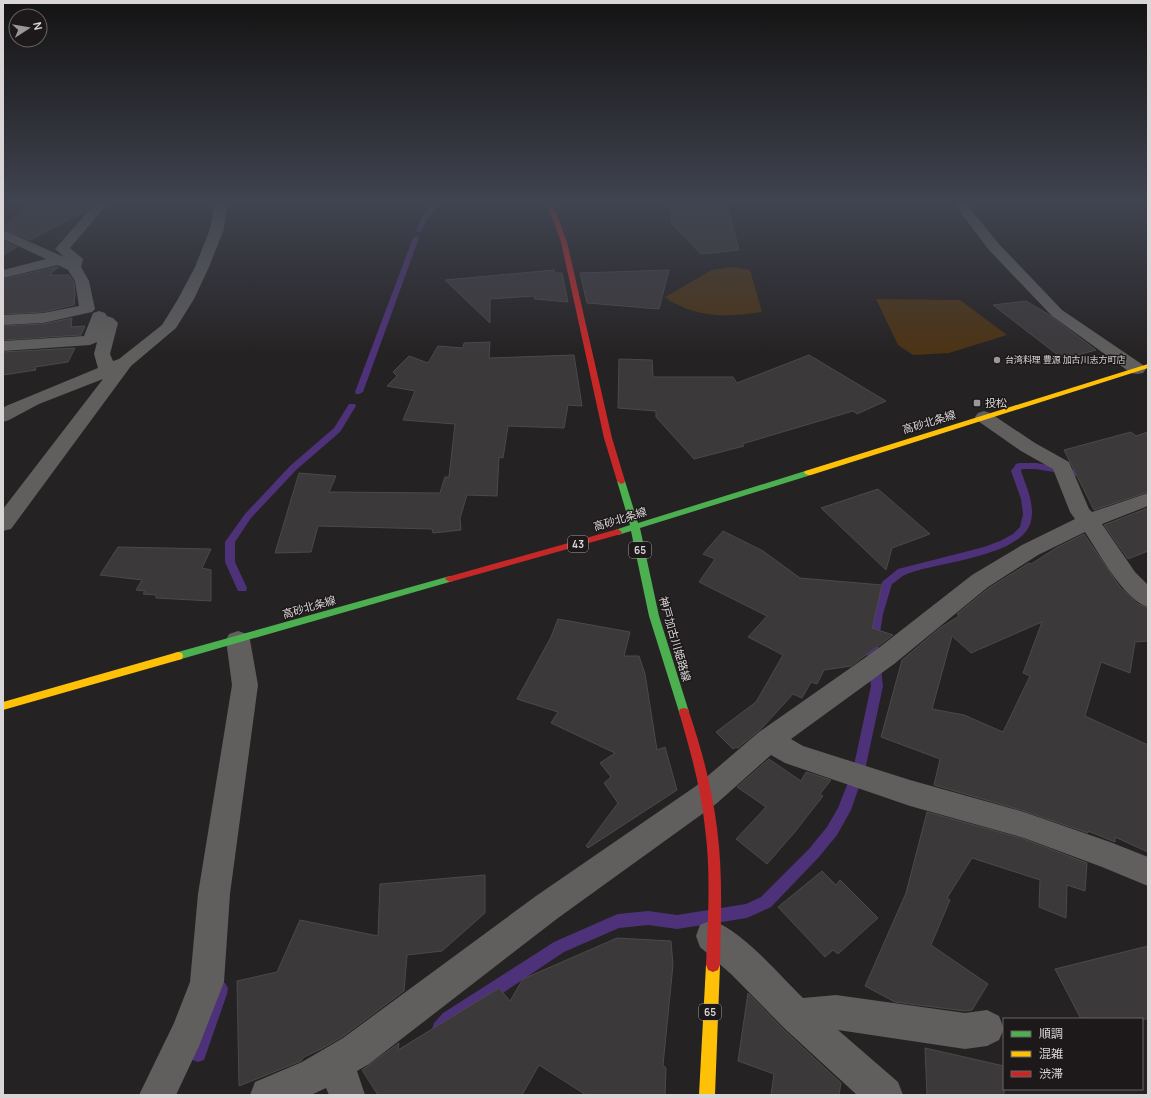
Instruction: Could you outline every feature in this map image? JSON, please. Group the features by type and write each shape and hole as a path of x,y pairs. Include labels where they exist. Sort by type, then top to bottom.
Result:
{"main road":[{"name":"神戸加古川姫路線","path":"566,252 608,438 635,527 654,616 689,727 706,795 713,846 713,923 708,1095"},
{"name":"高砂北条線","path":"3,706 635,527 1143,367"}],"street":[{"path":"3,346 90,340 93,313 82,281 67,264 42,252"},
{"path":"3,274 67,264 76,259 67,252"},
{"path":"3,416 21,406 125,362 168,328 186,299 208,252"},
{"path":"999,252 1057,313 1143,367"},
{"path":"3,320 93,313 110,323 102,354 107,370"},
{"path":"3,524 125,362"},
{"path":"984,417 1028,447 1062,466 1080,512 1089,521 1128,578 1148,599"},
{"path":"268,1095 315,1075 356,1051 547,907 706,795 769,740 885,656 980,582 1030,550 1089,521 1148,499"},
{"path":"157,1095 187,1034 207,982 214,894 246,685 238,640"},
{"path":"769,740 795,755 870,779 910,794 1024,825 1110,856 1148,872"},
{"path":"713,923 743,962 796,1016 885,1095"},
{"path":"796,1016 836,1012 965,1031 987,1028"},
{"path":"336,1062 348,1095"}],"shaded area":[{"path":"733,267 750,270 762,312 733,315 707,314 687,309 665,297 712,270"},
{"path":"876,299 960,300 1007,335 949,353 913,355 898,345"}],"building":[{"path":"699,252 718,252 701,254"},
{"path":"59,267 49,275 69,275 74,282 74,305 43,312 3,314 3,279"},
{"path":"554,270 555,273 562,273 568,302 535,299 534,296 490,299 490,323 445,280"},
{"path":"669,270 659,309 587,303 580,273"},
{"path":"1026,301 1048,314 1096,350 1063,359 993,305"},
{"path":"72,318 71,327 85,326 81,335 3,340 3,326 43,324"},
{"path":"490,342 489,358 574,355 582,406 568,405 564,428 508,426 503,458 499,457 497,496 467,495 460,518 461,530 433,533 432,529 318,526 311,552 275,553 299,473 336,476 329,492 440,493 445,477 449,477 455,424 403,420 415,391 387,386 397,376 393,372 409,356 428,363 438,346 463,348 464,343"},
{"path":"75,348 68,362 35,367 36,370 3,375 3,352"},
{"path":"809,355 886,401 857,414 853,411 742,444 744,446 694,459 656,417 656,411 618,408 619,359 652,360 653,377 733,377 737,383"},
{"path":"1131,432 1136,436 1148,432 1148,492 1094,510 1064,450"},
{"path":"878,489 930,534 892,548 886,570 821,508"},
{"path":"1148,508 1148,551 1128,559 1104,525"},
{"path":"723,531 763,551 800,578 882,585 872,628 893,635 851,666 824,670 817,684 811,682 802,698 793,694 762,728 738,748 736,747 733,749 716,732 756,702 783,655 748,637 767,616 699,582 715,559 703,554"},
{"path":"1084,534 1120,587 1138,604 1148,608 1148,641 1135,642 1130,673 1101,662 1085,716 1148,745 1148,852 1115,837 1115,842 1088,831 1088,833 1024,811 934,785 940,759 881,737 902,660 940,628 959,616 957,614 989,588 1056,548","holes":["1042,622 1023,673 1030,676 1003,732 964,715 932,709 952,636 971,653"]},
{"path":"118,547 211,549 202,568 211,570 211,601 156,598 156,595 143,594 145,591 136,590 142,580 100,575"},
{"path":"558,619 630,632 624,656 639,656 645,674 657,750 665,747 677,790 588,848 586,846 618,803 604,783 611,777 600,763 615,753 551,723 558,712 517,699 551,637"},
{"path":"769,759 801,781 806,772 831,780 820,794 823,796 767,864 736,839 766,807 737,787"},
{"path":"927,812 1024,839 1087,863 1085,891 1067,885 1066,918 1039,907 1040,880 972,858 947,898 950,900 931,945 988,984 972,1010 965,1011 895,1002 865,986 906,893"},
{"path":"822,871 836,885 840,880 878,918 838,954 833,950 825,957 778,907"},
{"path":"485,875 485,913 442,951 407,955 404,991 342,1037 304,1057 301,1061 239,1086 237,981 277,972 300,920 378,936 380,884"},
{"path":"617,938 671,941 673,965 663,1065 666,1068 665,1095 586,1095 539,1065 522,1095 378,1095 362,1070 399,1043 398,1050 499,988 510,1001 523,979"},
{"path":"1148,946 1148,1019 1080,1018 1055,969"},
{"path":"748,993 783,1029 841,1083 839,1095 771,1095 774,1074 738,1061"},
{"path":"925,1048 1003,1066 1004,1095 927,1095"}],"waterway":[{"path":"359,392 411,252"},
{"path":"242,588 230,562 230,542 248,516 293,468 337,430 352,406"},
{"path":"440,1029 449,1019 559,947 618,921 648,918 677,922 747,911 766,902 814,853 832,831 844,810 859,770 877,686 872,645 878,614 887,582 902,572 987,550 1016,537 1024,528 1027,514 1026,499 1016,471 1019,466 1036,466 1088,475"},
{"path":"198,1054 220,988"}],"traffic: fast":[{"path":"618,532 808,473"},
{"path":"621,481 635,527 654,616 684,712"},
{"path":"178,656 450,579"}],"traffic: slow":[{"path":"808,473 1148,366"},
{"path":"3,706 178,656"},
{"path":"707,1095 713,965"}],"traffic: jam":[{"path":"566,252 608,438 621,481"},
{"path":"450,579 618,532"},
{"path":"684,712 703,778 711,829 715,891 713,965"}],"place":[{"name":"台湾料理 豊源 加古川志方町店","path":"997,360"},
{"name":"投松","path":"977,403"}]}
